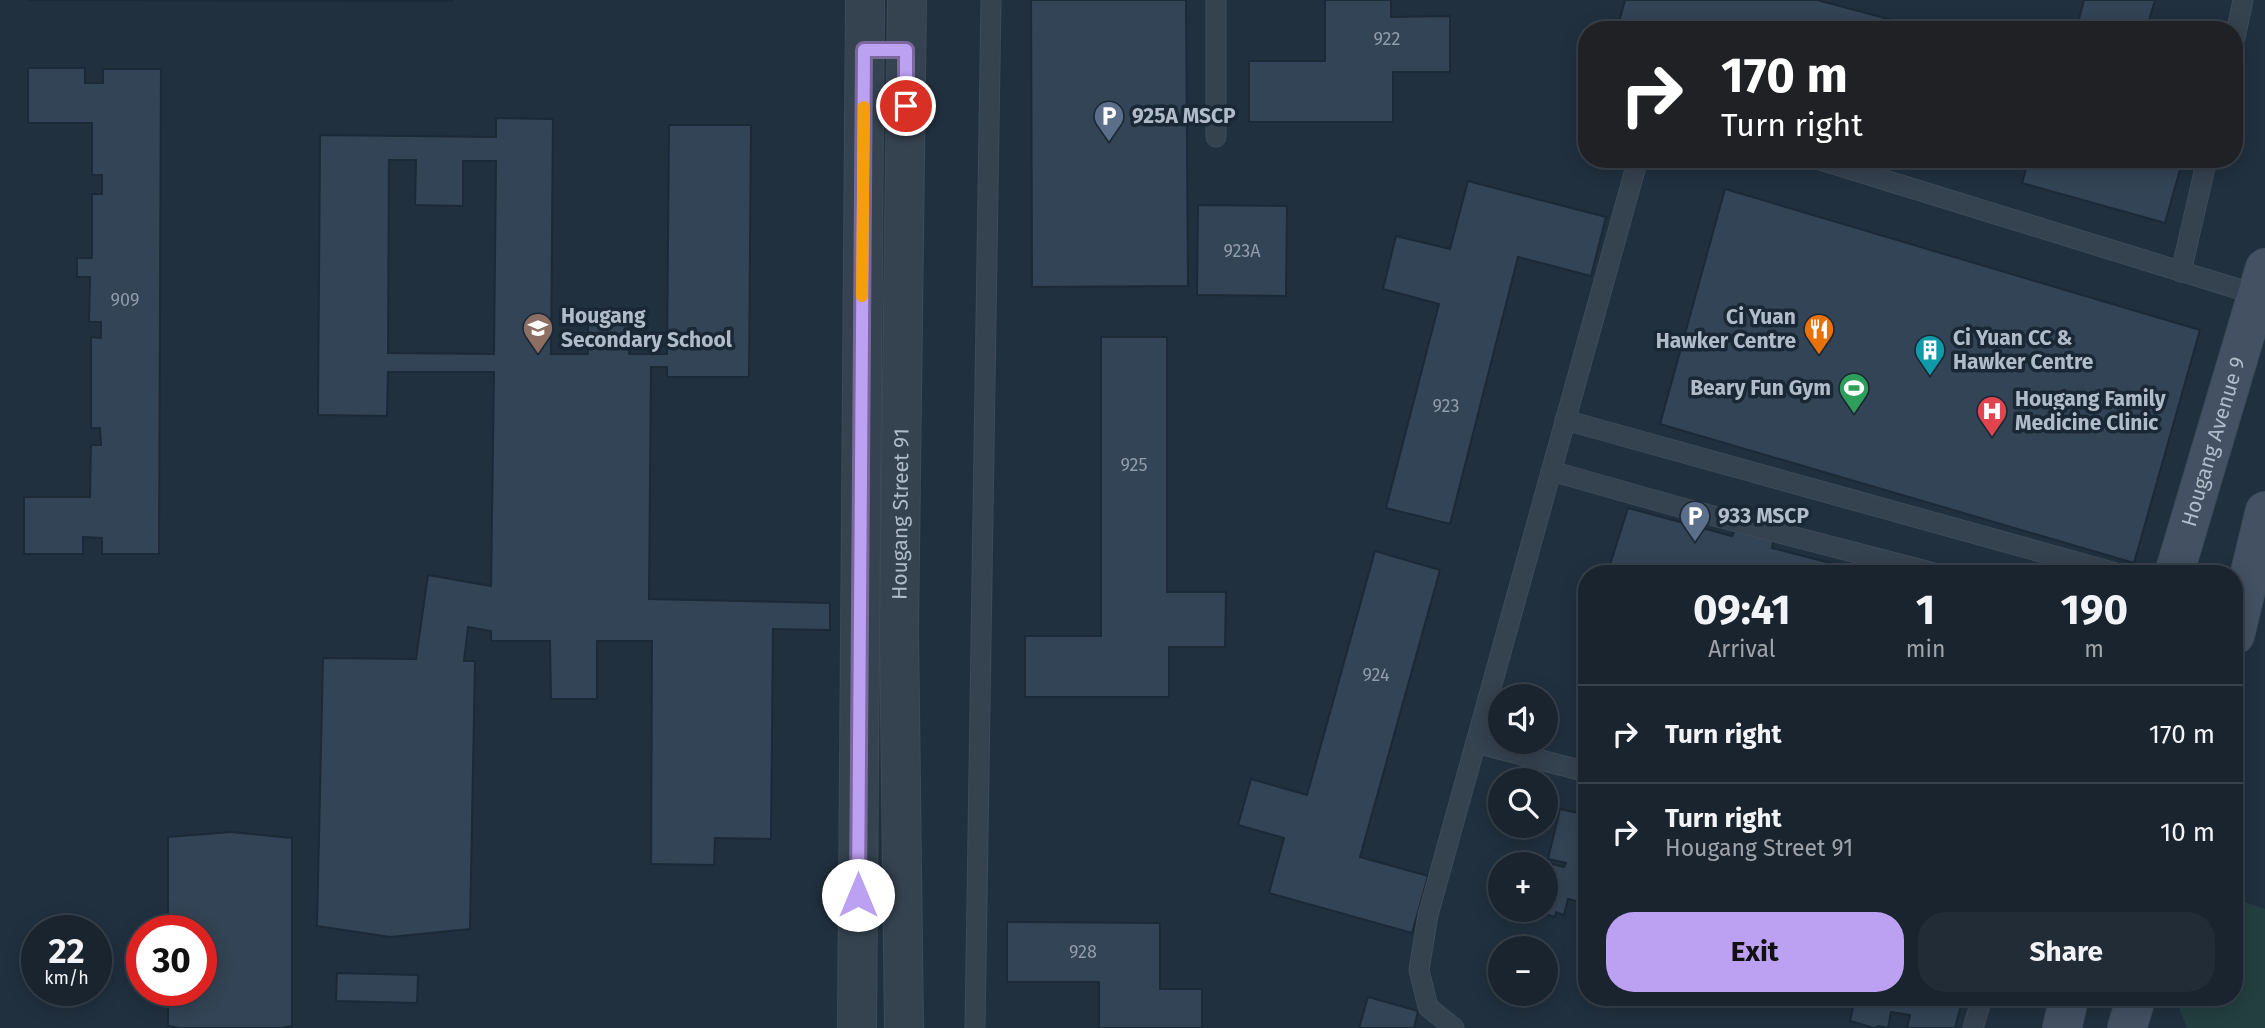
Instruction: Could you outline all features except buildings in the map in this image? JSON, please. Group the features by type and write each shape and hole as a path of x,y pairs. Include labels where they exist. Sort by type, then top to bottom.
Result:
{"street":[{"name":"Hougang Street 91","path":"865,0 885,50 899,607 904,1028"},
{"name":"Hougang Street 91","path":"857,1028 885,50 907,0"},
{"name":"Hougang Avenue 9","path":"2177,565 2263,287"},
{"path":"2243,602 2265,512"},
{"path":"2062,1028 2067,1006"},
{"path":"2127,1028 2134,1006"}],"lane":[{"path":"975,1028 991,0"},
{"path":"1216,0 1216,137"},
{"path":"2239,21 2243,0"},
{"path":"1454,1028 1428,1007 1419,970 1428,915 1635,168"},
{"path":"1846,168 2181,272 2263,287"},
{"path":"2181,272 2205,168"},
{"path":"1565,420 2087,565"},
{"path":"1551,471 1892,565"},
{"path":"1476,743 1578,770"},
{"path":"1973,1028 1980,1006"}],"green space":[{"path":"2243,902 2265,909 2265,1028 2187,1028 2178,1006 2243,1006"}],"slow traffic":[{"path":"862,296 864,107"}],"place":[{"name":"925A MSCP","path":"1109,143"},
{"name":"Hougang Secondary School","path":"538,355"},
{"name":"Ci Yuan Hawker Centre","path":"1819,356"},
{"name":"Ci Yuan CC & Hawker Centre","path":"1930,377"},
{"name":"Beary Fun Gym","path":"1854,415"},
{"name":"Hougang Family Medicine Clinic","path":"1992,438"},
{"name":"933 MSCP","path":"1695,543"}],"route":[{"path":"858,895 864,50 906,50 906,106"}]}
